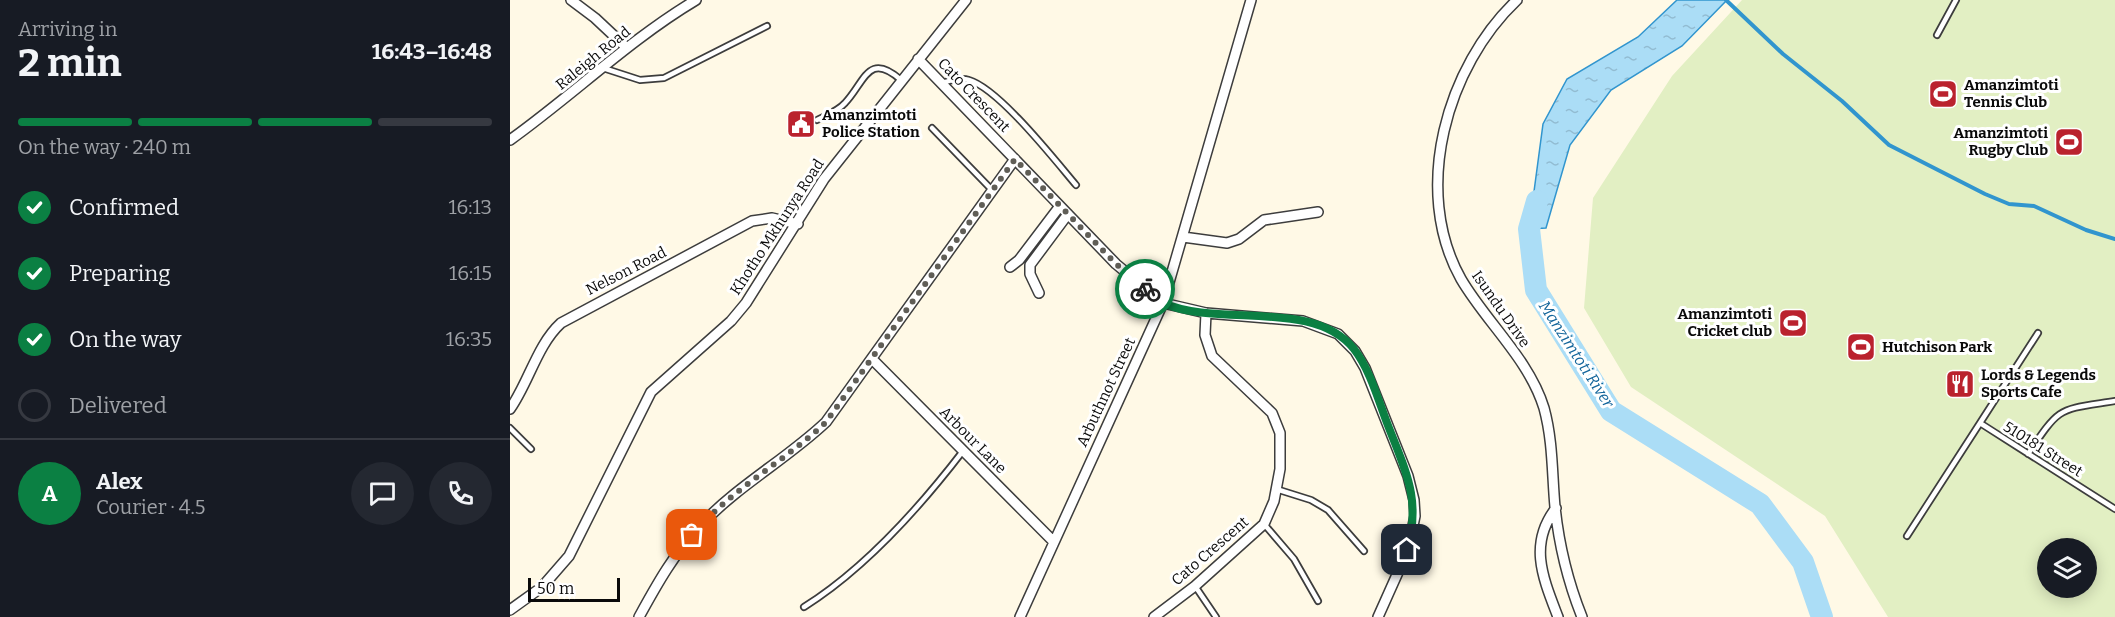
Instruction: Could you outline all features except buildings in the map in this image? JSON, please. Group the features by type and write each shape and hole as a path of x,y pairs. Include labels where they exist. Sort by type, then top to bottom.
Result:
{"street":[{"path":"571,0 595,18 627,48"},
{"name":"Khotho Mkhunya Road","path":"510,610 542,587 569,556 651,392 739,312 798,224 824,179 966,0"},
{"name":"Arbuthnot Street","path":"1020,617 1163,303 1251,0"},
{"name":"Isundu Drive","path":"1517,0 1497,19 1467,64 1447,117 1439,171 1441,216 1446,242 1460,277 1527,373 1543,406 1552,453 1556,508 1567,575 1582,617"},
{"name":"Raleigh Road","path":"510,140 555,108 627,48 691,1"},
{"name":"Cato Crescent","path":"918,59 1116,264 1163,303"},
{"path":"639,617 672,561 700,525 826,422 1015,159"},
{"path":"1010,267 1019,260 1060,206"},
{"path":"1183,237 1227,243 1239,239 1264,220 1318,212"},
{"path":"1039,293 1030,274 1030,265 1068,214"},
{"name":"Nelson Road","path":"510,409 519,396 549,334 561,322 752,221 772,218 798,224"},
{"path":"1163,303 1206,313 1302,321 1320,326 1338,334 1360,359 1408,476 1414,500 1414,524 1407,550 1378,617"},
{"name":"Cato Crescent","path":"1154,617 1195,586 1264,524 1280,469 1280,432 1272,413 1212,356 1204,335 1206,313"},
{"name":"Arbour Lane","path":"872,359 1054,542"},
{"path":"1556,508 1540,535 1540,553 1558,617"}],"lane":[{"path":"1937,34 1956,0"},
{"path":"603,69 640,80 664,78 768,26"},
{"path":"817,120 841,107 863,76 872,70 880,67 889,70 901,80"},
{"path":"941,83 968,79 980,86 1010,110 1076,185"},
{"path":"932,128 992,190"},
{"path":"1907,536 2038,333"},
{"path":"2028,454 2051,419 2062,410 2115,401"},
{"name":"510181 Street","path":"1980,423 2115,509"},
{"path":"510,428 531,449"},
{"path":"804,608 835,585 866,557 938,483 963,451"},
{"path":"1276,489 1311,500 1328,510 1364,550"},
{"path":"1264,524 1294,559 1318,601"},
{"path":"1195,586 1216,617"}],"green space":[{"name":"Hutchison Park","path":"1742,0 2115,0 2115,617 1888,617 1825,516 1631,387 1584,308 1593,198 1672,76"}],"water":[{"path":"1677,0 1727,0 1682,46 1611,90 1570,145 1546,228 1529,229 1543,124 1567,79 1638,37"}],"waterway":[{"path":"1726,0 1783,54 1842,101 1889,145 2009,204 2034,206 2086,230 2115,239"},
{"name":"Manzimtoti River","path":"1537,201 1529,229 1536,290 1611,411 1760,504 1803,562 1822,617"}],"way so far":[{"path":"692,535 715,511 804,443 826,422 954,240 1015,159 1116,264 1145,289"}],"place":[{"name":"Amanzimtoti Tennis Club","path":"1943,94"},
{"name":"Amanzimtoti Police Station","path":"801,124"},
{"name":"Amanzimtoti Rugby Club","path":"2069,142"},
{"name":"Amanzimtoti Cricket club","path":"1793,323"},
{"name":"Hutchison Park","path":"1861,347"},
{"name":"Lords & Legends Sports Cafe","path":"1960,384"}],"route":[{"path":"1145,289 1163,303 1206,313 1302,321 1338,334 1348,343 1365,368 1408,476 1415,516 1407,550"}]}
